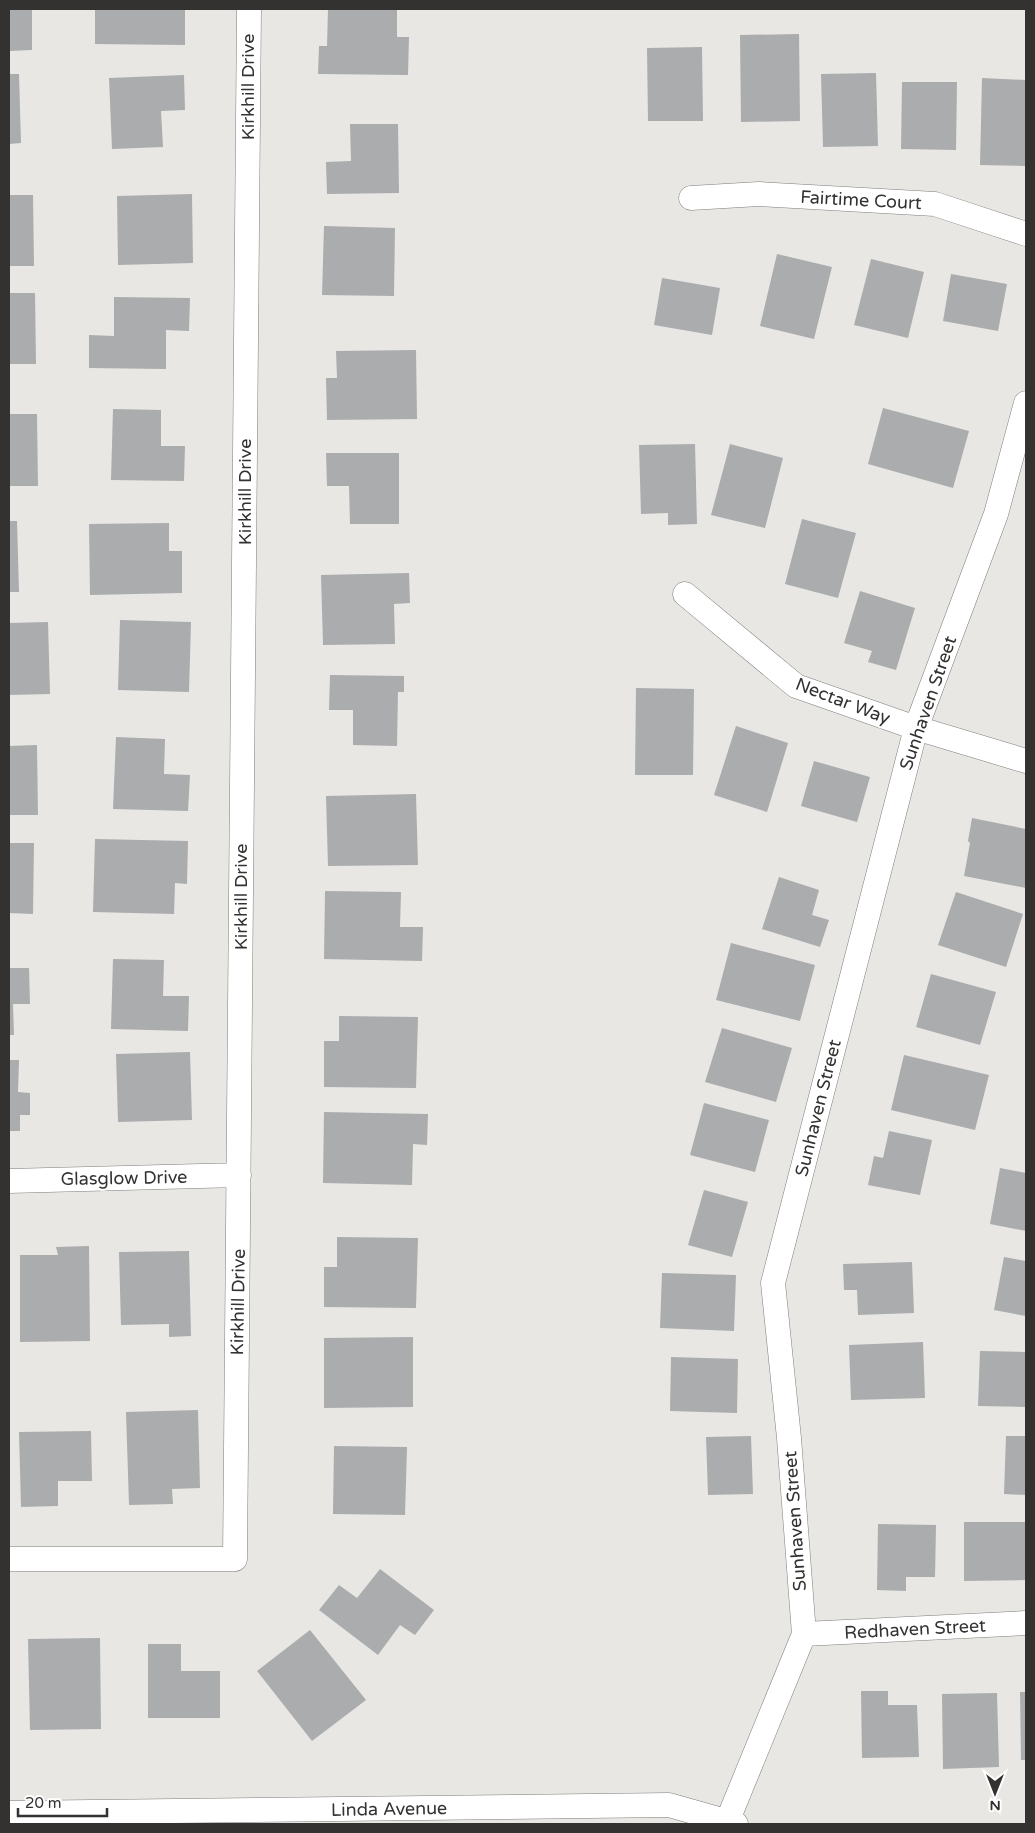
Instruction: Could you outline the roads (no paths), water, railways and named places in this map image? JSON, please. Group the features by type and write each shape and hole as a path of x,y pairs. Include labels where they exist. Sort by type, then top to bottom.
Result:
{"street":[{"name":"Kirkhill Drive","path":"9,1559 235,1559 249,9"},
{"name":"Fairtime Court","path":"691,198 758,194 935,204 1026,234"},
{"name":"Sunhaven Street","path":"731,1823 804,1634 790,1438 773,1283 916,728 996,514 1026,403"},
{"name":"Nectar Way","path":"685,594 796,686 916,728 1026,761"},
{"name":"Glasglow Drive","path":"9,1181 239,1175"},
{"name":"Redhaven Street","path":"804,1634 1026,1623"},
{"name":"Linda Avenue","path":"9,1813 669,1805 731,1823"}]}
